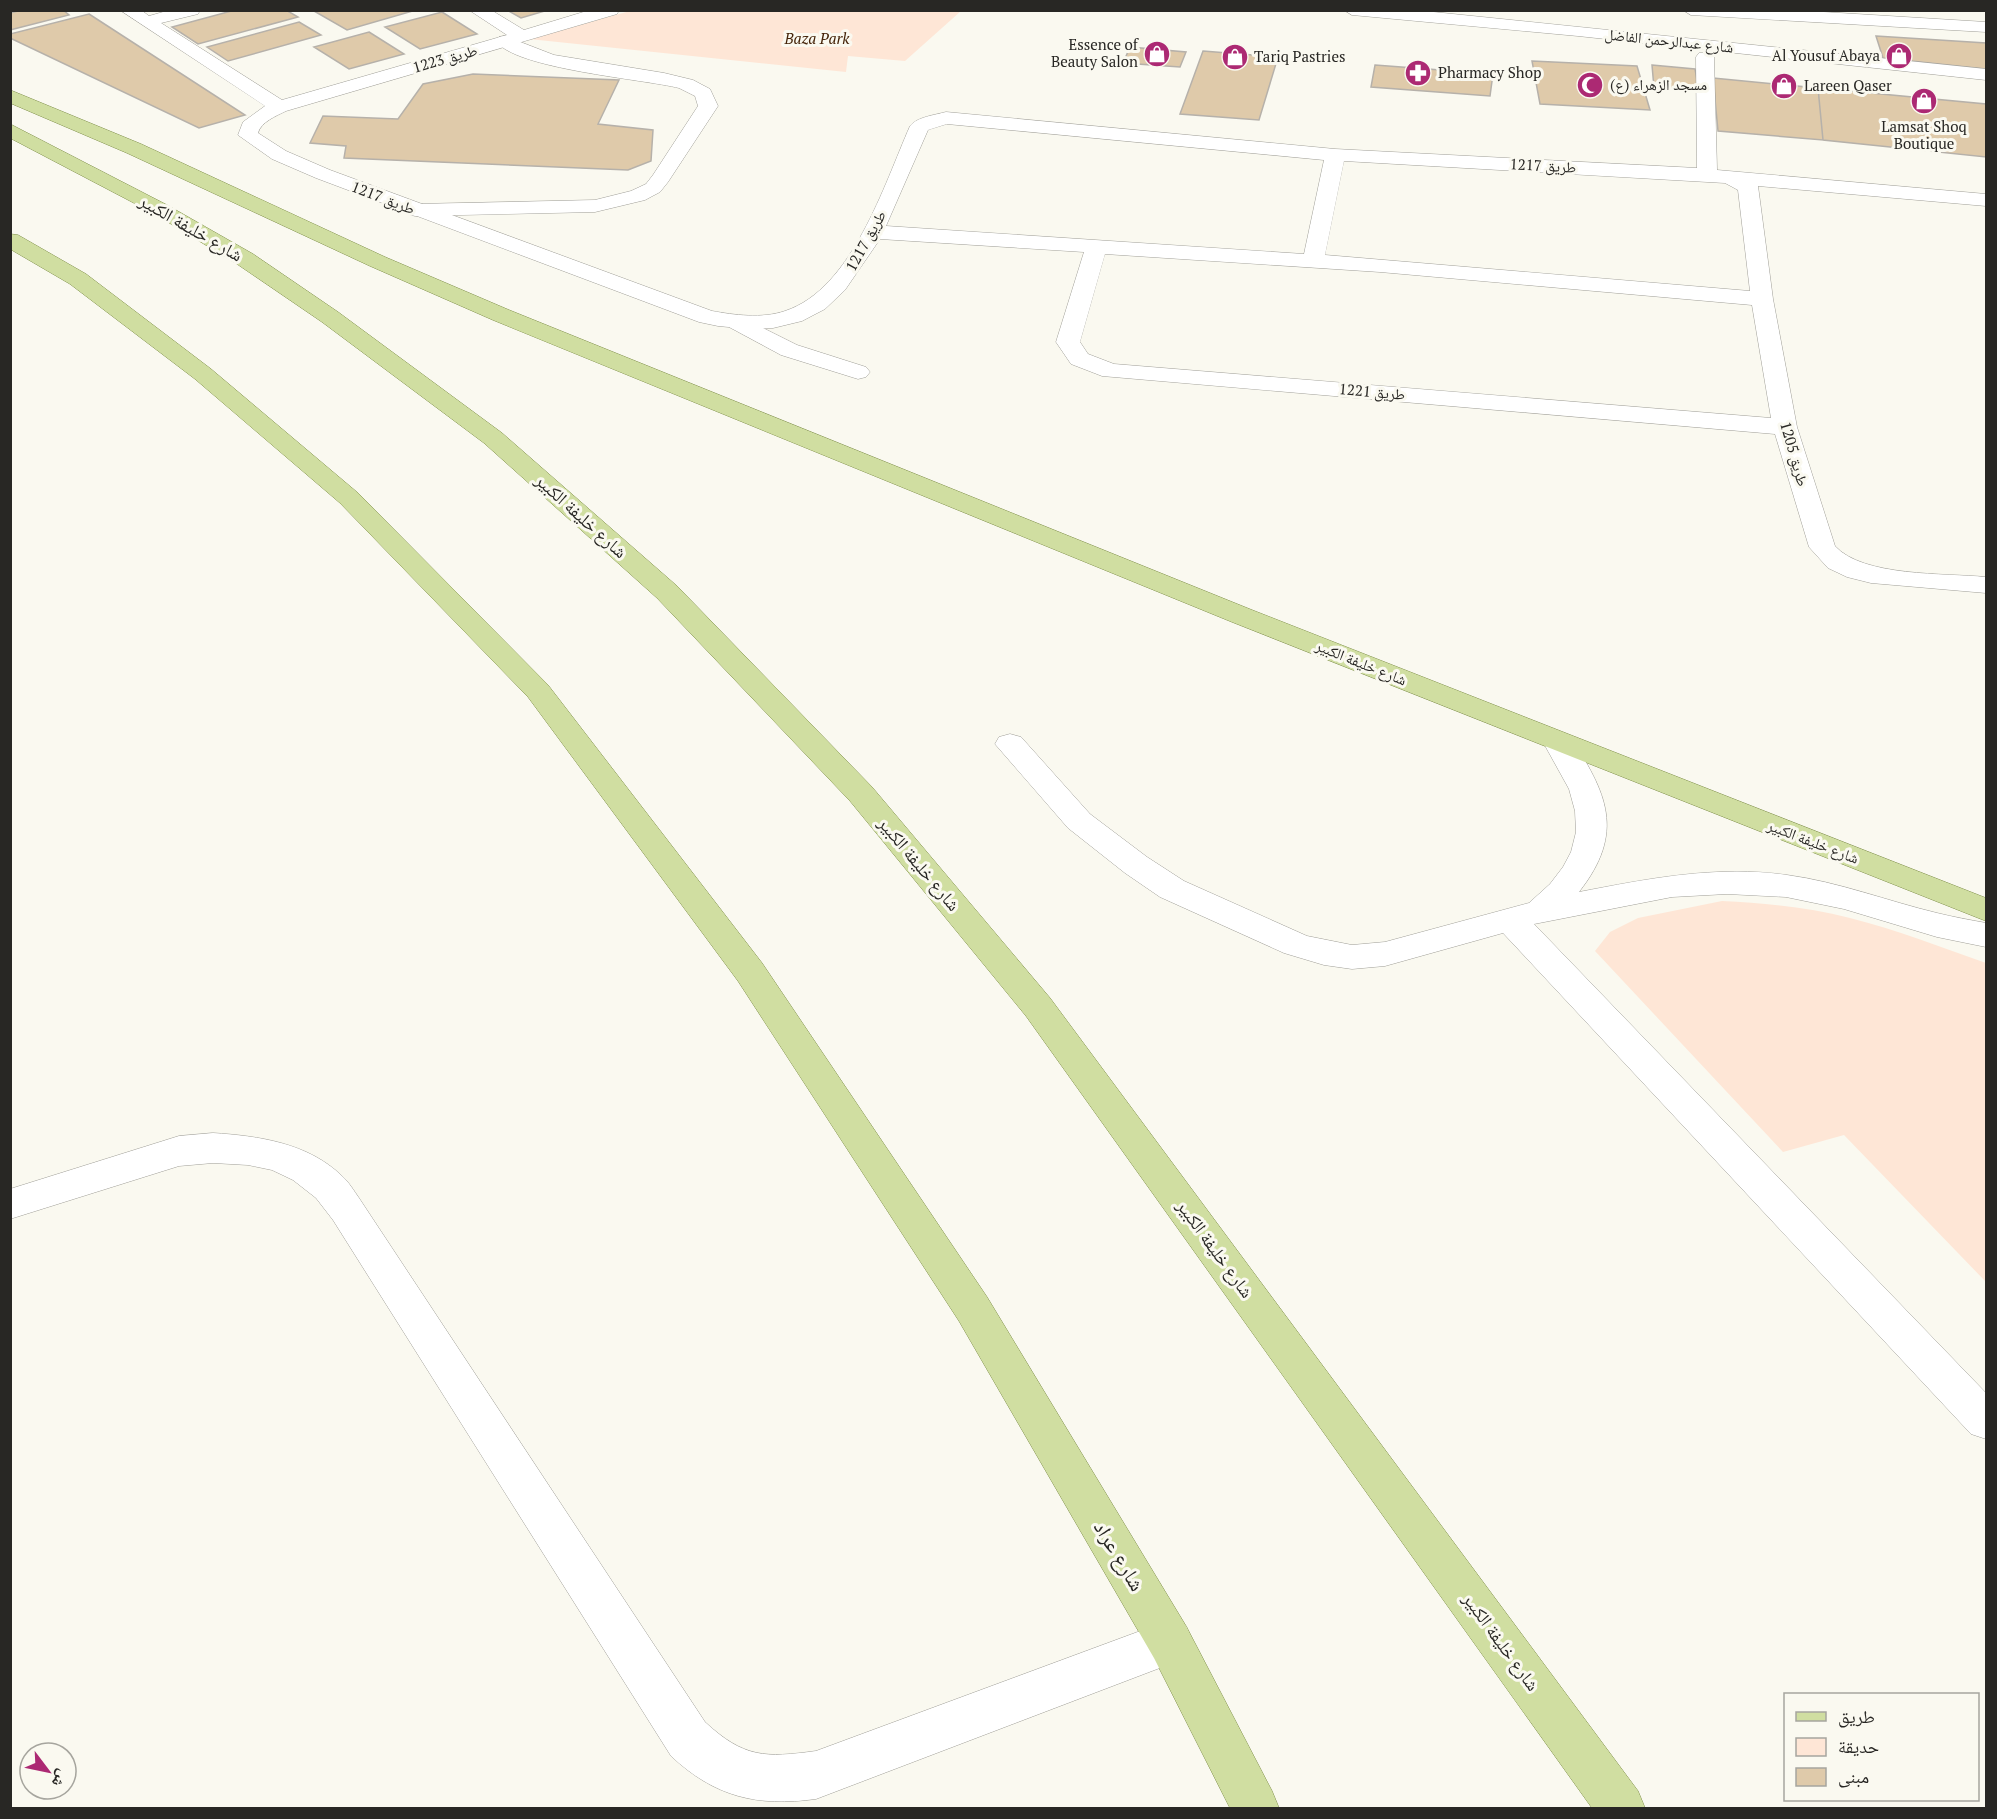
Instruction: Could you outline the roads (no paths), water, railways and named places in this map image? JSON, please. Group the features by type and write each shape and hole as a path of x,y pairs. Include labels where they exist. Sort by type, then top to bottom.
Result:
{"main road":[{"name":"شارع خليفة الكبير","path":"10,96 494,312 1558,742 1986,910"},
{"name":"شارع خليفة الكبير","path":"10,130 160,208 245,259 330,317 493,438 667,592 861,794 1038,1007 1621,1809"},
{"name":"شارع عراد","path":"10,240 78,279 203,374 349,498 538,691 750,972 973,1309 1170,1642 1256,1809"}],"street":[{"path":"128,10 279,107"},
{"path":"146,22 192,10"},
{"path":"415,210 595,206 638,196 653,188 661,178 708,106 703,93 686,84 562,63 529,53 514,38 477,10"},
{"name":"طريق 1223","path":"248,135 250,126 256,120 279,107 611,10"},
{"name":"شارع عبدالرحمن الفاضل","path":"1352,10 1452,15 1986,75"},
{"path":"1691,10 1973,21"},
{"path":"1705,57 1707,175"},
{"name":"طريق 1217","path":"248,135 290,159 415,210 707,317 737,322 793,316 811,308 832,292 850,272 873,232 920,126 946,118 1335,155 1707,175 1739,183 1877,189 1986,200"},
{"path":"1313,262 1335,155"},
{"name":"طريق 1205","path":"1739,183 1785,427 1822,548 1828,556 1854,571 1871,575 1986,585"},
{"path":"873,232 1380,265 1762,299"},
{"name":"طريق 1221","path":"1096,248 1068,342 1079,359 1110,371 1785,427"},
{"path":"737,322 789,350 858,372"},
{"path":"1525,915 1562,894 1577,874 1587,852 1592,830 1591,807 1585,785 1558,742"},
{"path":"1010,744 1079,821 1136,865 1173,889 1296,945 1324,953 1353,957 1385,954 1525,915 1672,886 1727,883 1786,886 1846,897 1937,925 1986,935"},
{"path":"1525,915 1986,1421"},
{"path":"10,1204 179,1151 213,1148 248,1150 280,1157 306,1170 329,1187 346,1209 688,1739 703,1755 723,1768 752,1778 784,1780 816,1775 1170,1642"}],"place":[{"name":"Essence of Beauty Salon","path":"1157,54"},
{"name":"Al Yousuf Abaya","path":"1899,56"},
{"name":"Tariq Pastries","path":"1235,57"},
{"name":"Pharmacy Shop","path":"1418,73"},
{"name":"مسجد الزهراء (ع)","path":"1590,85"},
{"name":"Lareen Qaser","path":"1784,86"},
{"name":"Lamsat Shoq Boutique","path":"1924,101"}],"park label":[{"name":"Baza Park","path":"817,39"}]}
